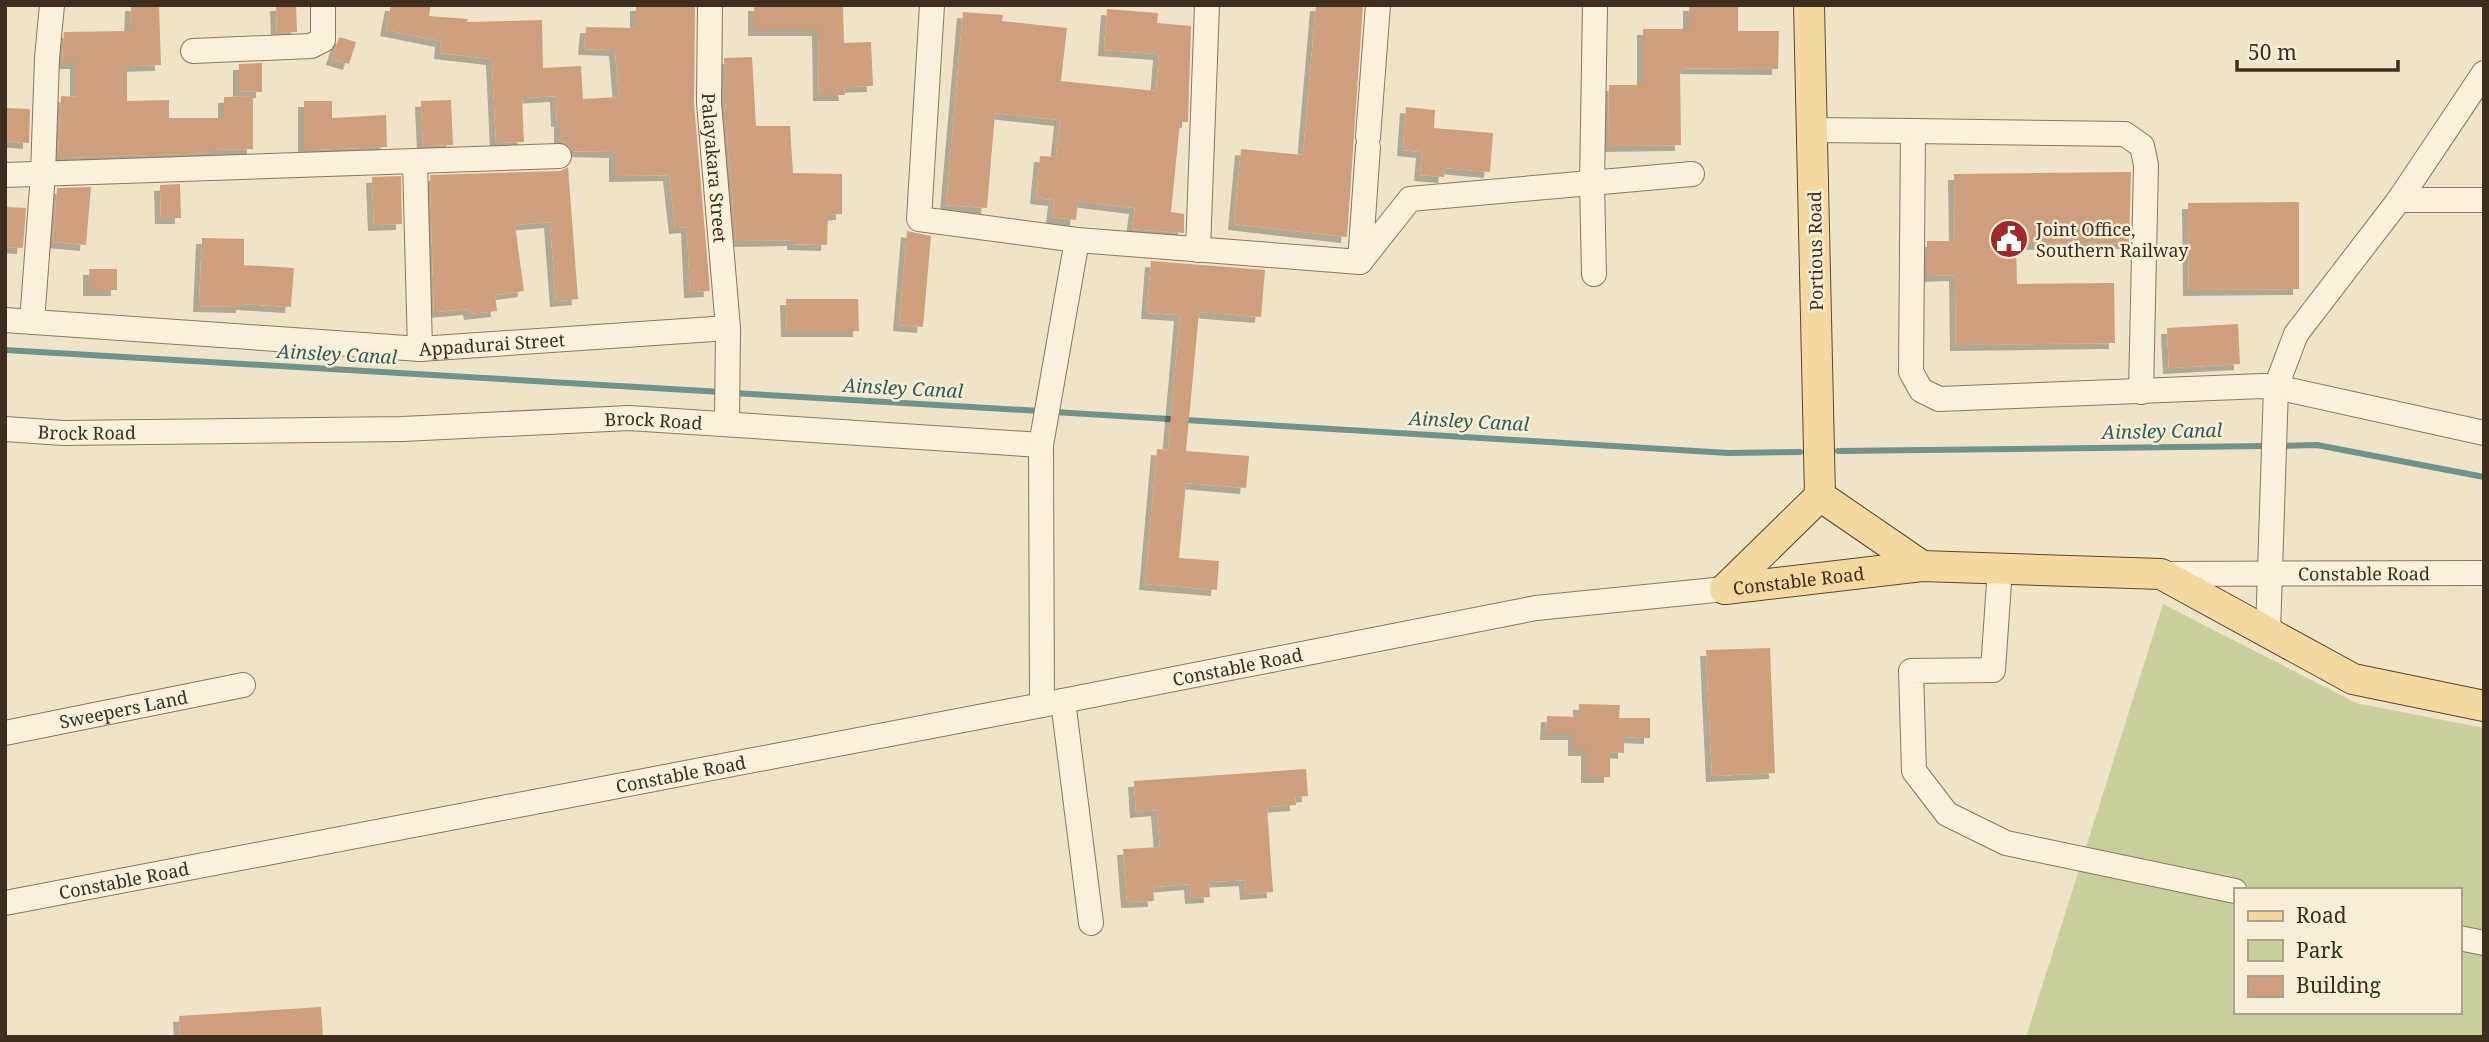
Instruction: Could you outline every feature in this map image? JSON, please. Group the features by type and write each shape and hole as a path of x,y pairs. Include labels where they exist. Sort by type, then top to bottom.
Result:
{"main road":[{"name":"Portious Road","path":"1809,5 1820,496"},
{"path":"1725,589 1820,496 1922,566"},
{"name":"Constable Road","path":"1725,589 1922,566 2161,574"},
{"path":"2161,574 2353,679 2484,706"}],"street":[{"path":"32,322 52,5"},
{"path":"193,51 311,46 323,40 323,5"},
{"name":"Palayakara Street","path":"710,5 709,103 729,328 727,424"},
{"path":"932,5 919,219 1077,240 1360,262"},
{"path":"1198,250 1207,5"},
{"path":"1360,262 1378,5"},
{"path":"1594,274 1592,183 1595,5"},
{"path":"2268,632 2276,387 2296,334 2399,200 2484,73"},
{"path":"1812,130 2124,134 2142,146 2146,165 2141,392"},
{"path":"1913,131 1911,372 1921,390 1939,399 2276,387 2484,433"},
{"path":"5,175 559,156"},
{"path":"415,162 420,349"},
{"path":"1360,262 1410,199 1692,174"},
{"path":"2399,200 2484,200"},
{"path":"1077,240 1045,423 1053,703 1091,923"},
{"name":"Appadurai Street","path":"5,320 420,349 729,328"},
{"name":"Brock Road","path":"5,429 63,433 403,429 629,418 727,424 1045,423"},
{"path":"2000,568 1993,670 1910,671 1914,771 1947,814 2006,843 2234,891"},
{"name":"Constable Road","path":"2161,574 2484,573"},
{"name":"Constable Road","path":"5,903 1536,608 1725,589"},
{"name":"Sweepers Land","path":"5,733 243,685"},
{"path":"2461,938 2484,943"}],"green space":[{"path":"2163,604 2356,703 2484,728 2484,1037 2026,1037"}],"building":[{"path":"131,5 159,5 161,65 127,66 127,101 169,100 169,118 224,118 224,97 253,96 253,149 58,158 61,96 76,97 76,63 62,63 64,32 130,31"},
{"path":"276,5 296,5 297,32 277,33"},
{"path":"391,5 431,5 429,16 468,19 467,22 542,20 543,68 581,66 583,99 619,97 615,50 584,49 586,27 636,28 636,5 695,5 694,104 710,291 690,292 687,227 675,228 669,175 615,176 615,152 573,151 567,143 560,141 556,96 522,98 524,142 496,143 492,59 440,53 441,41 386,30"},
{"path":"754,5 843,5 844,43 871,42 873,86 844,87 845,95 819,95 818,30 754,30"},
{"path":"1316,5 1363,5 1347,237 1234,224 1241,149 1303,155"},
{"path":"1689,5 1738,5 1738,31 1779,31 1778,69 1680,68 1681,145 1608,146 1609,85 1643,85 1643,29 1689,29"},
{"path":"1107,9 1158,13 1157,23 1191,26 1188,122 1180,122 1171,212 1184,214 1184,233 1132,229 1135,208 1078,201 1076,220 1052,217 1054,200 1036,198 1040,156 1056,157 1060,120 995,113 987,208 946,205 963,12 1003,15 1002,21 1067,28 1061,81 1156,91 1159,54 1104,50"},
{"path":"339,37 356,42 349,64 332,59"},
{"path":"752,57 756,126 790,126 793,173 842,174 842,214 828,215 827,245 793,244 793,240 736,241 724,102 724,58"},
{"path":"262,63 262,92 239,91 239,64"},
{"path":"451,100 453,145 423,146 421,101"},
{"path":"304,101 332,101 332,118 386,115 387,147 304,150"},
{"path":"1406,107 1435,110 1434,128 1493,133 1490,172 1445,168 1444,177 1420,175 1422,152 1403,150"},
{"path":"7,108 30,109 29,143 5,141"},
{"path":"568,167 578,299 556,301 550,222 515,225 524,291 495,295 497,311 470,314 469,309 434,312 430,175 560,171"},
{"path":"2131,172 2129,243 2016,244 2017,284 2114,283 2115,343 1956,345 1955,275 1927,276 1927,241 1955,241 1954,174"},
{"path":"401,176 402,224 374,225 372,177"},
{"path":"180,184 181,218 161,218 160,185"},
{"path":"91,187 86,245 53,242 57,188"},
{"path":"2299,202 2299,289 2189,290 2188,203"},
{"path":"5,207 26,208 23,248 5,247"},
{"path":"907,231 931,236 923,327 899,325"},
{"path":"202,238 244,239 244,265 294,268 291,307 242,304 242,307 199,306"},
{"path":"1151,261 1265,270 1261,317 1199,312 1186,451 1249,456 1246,488 1186,483 1179,558 1219,561 1217,590 1145,584 1157,449 1168,450 1180,315 1147,313"},
{"path":"89,269 117,269 117,290 89,290"},
{"path":"786,299 858,299 859,331 787,331"},
{"path":"2238,324 2240,364 2169,368 2167,328"},
{"path":"1770,648 1775,773 1712,776 1706,650"},
{"path":"1579,704 1620,705 1619,718 1650,718 1650,738 1624,737 1624,753 1610,752 1610,777 1587,777 1587,750 1574,750 1574,734 1546,734 1547,716 1579,717"},
{"path":"1306,769 1308,796 1295,797 1296,805 1267,807 1273,892 1246,894 1245,880 1209,882 1210,897 1191,898 1190,884 1153,887 1154,901 1127,902 1123,849 1160,847 1157,810 1136,812 1134,781"},
{"path":"321,1007 323,1037 180,1037 179,1016"}],"waterway":[{"name":"Ainsley Canal","path":"5,350 722,392"},
{"name":"Ainsley Canal","path":"733,393 1040,411"},
{"name":"Ainsley Canal","path":"1054,412 1728,453 1800,452"},
{"name":"Ainsley Canal","path":"2279,446 2317,445 2484,477"},
{"name":"Ainsley Canal","path":"1838,451 2268,446"}],"place":[{"name":"Joint Office, Southern Railway","path":"2009,239"}]}
